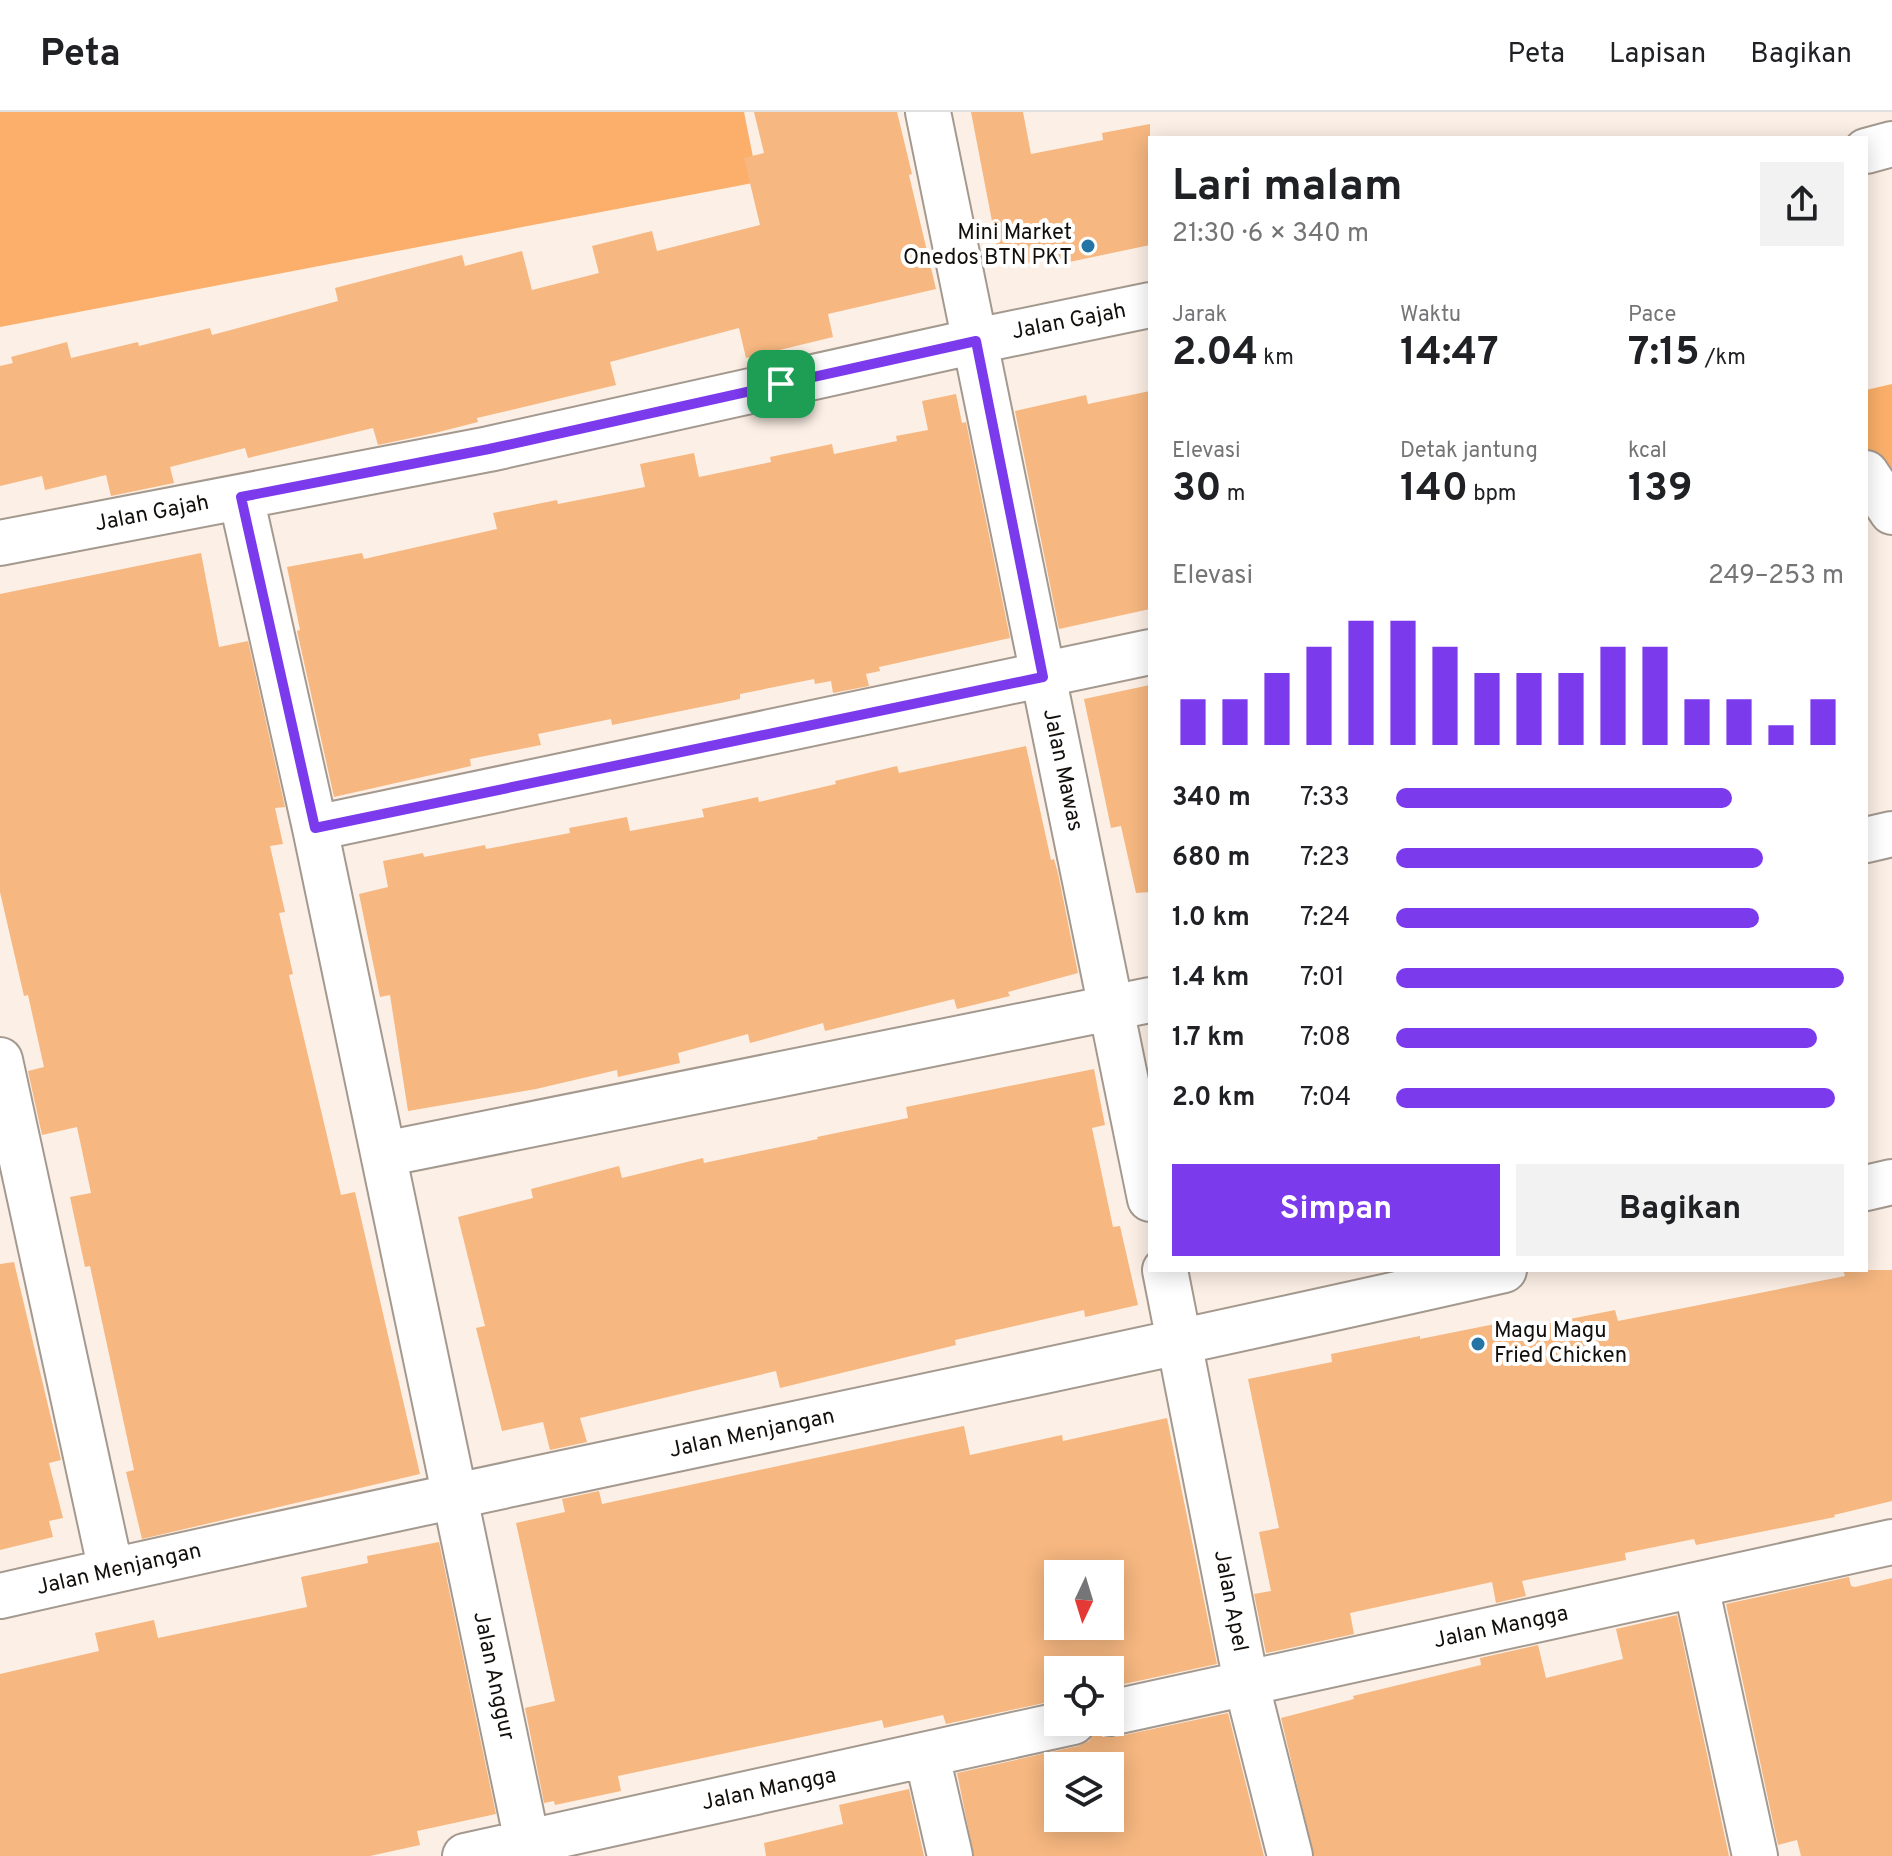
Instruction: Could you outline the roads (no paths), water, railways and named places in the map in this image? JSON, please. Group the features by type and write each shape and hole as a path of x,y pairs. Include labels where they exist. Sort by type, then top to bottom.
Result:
{"street":[{"name":"Jalan Mawas","path":"928,112 1043,677 1130,1004 1148,1180"},
{"path":"1868,150 1892,144"},
{"name":"Jalan Gajah","path":"0,543 489,449 1148,305"},
{"name":"Jalan Anggur","path":"241,497 315,828 529,1849"},
{"path":"315,828 1148,652"},
{"path":"1868,840 1892,834"},
{"path":"384,1154 1130,1004"},
{"path":"0,1060 111,1571"},
{"path":"1868,1188 1892,1182"},
{"path":"1165,1272 1180,1344"},
{"name":"Jalan Menjangan","path":"0,1596 455,1496 1180,1344 1495,1272"},
{"name":"Jalan Apel","path":"1180,1344 1246,1682 1290,1856"},
{"name":"Jalan Mangga","path":"1124,1710 1892,1542"},
{"path":"1696,1586 1755,1856"},
{"name":"Jalan Mangga","path":"465,1856 529,1849 1044,1729"},
{"path":"927,1756 950,1856"}],"place":[{"name":"Mini Market Onedos BTN PKT","path":"1088,246"},
{"name":"Magu Magu Fried Chicken","path":"1478,1344"}]}
